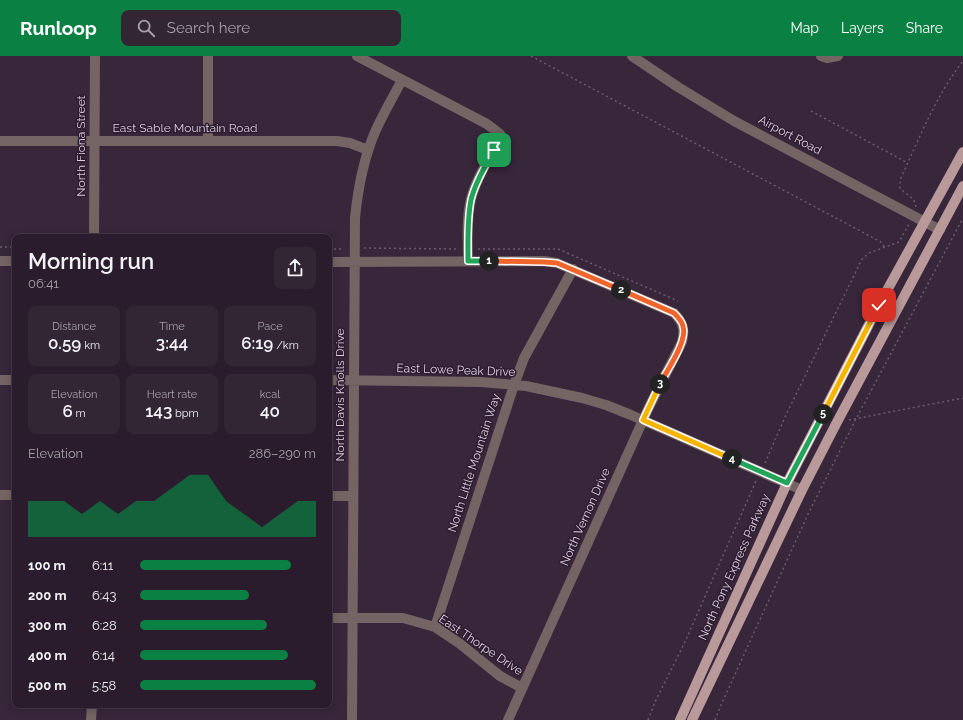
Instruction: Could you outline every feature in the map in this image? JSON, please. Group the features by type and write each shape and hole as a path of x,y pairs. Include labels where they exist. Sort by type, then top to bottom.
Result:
{"main road":[{"name":"North Pony Express Parkway","path":"680,720 787,483 879,305 963,152"},
{"path":"692,720 802,490 963,186"}],"street":[{"name":"North Fiona Street","path":"94,56 94,234"},
{"path":"208,56 208,141"},
{"path":"357,56 487,124 500,134 471,199 468,217 468,261"},
{"name":"Airport Road","path":"632,56 678,87 734,121 940,230"},
{"path":"821,56 827,58 837,56"},
{"name":"North Davis Knolls Drive","path":"352,720 352,496 355,218 357,197 368,150 376,130 402,80"},
{"name":"East Sable Mountain Road","path":"0,141 337,141 350,143 368,150"},
{"path":"0,262 12,262"},
{"path":"332,262 544,262 557,263 572,269"},
{"name":"North Vernon Drive","path":"508,720 643,420 682,342 684,334 680,319 674,313 572,269"},
{"name":"North Little Mountain Way","path":"435,627 524,358 572,269"},
{"path":"0,380 12,380"},
{"name":"East Lowe Peak Drive","path":"332,380 481,382 551,390 606,405 802,490"},
{"path":"0,495 12,495"},
{"path":"332,496 352,496"},
{"name":"East Thorpe Drive","path":"332,618 403,618 435,627 459,643 500,676 522,688"},
{"path":"91,720 92,708"}],"path":[{"path":"531,56 881,242 885,248"},
{"path":"765,463 785,417 862,259 869,253 885,248 901,240 916,204 910,195 902,191 899,185 900,180 939,96 963,62"},
{"path":"811,111 908,163"},
{"path":"715,720 809,512 856,419 963,218"},
{"path":"0,247 12,247"},
{"path":"364,248 456,249"},
{"path":"332,249 341,249"},
{"path":"836,424 963,398"},
{"path":"648,720 655,702 684,644 756,481"}],"route":[{"path":"494,150 471,199 468,217 468,261 557,263 674,313 680,319 683,326 684,334 682,342 643,420 787,483 879,305"}]}
